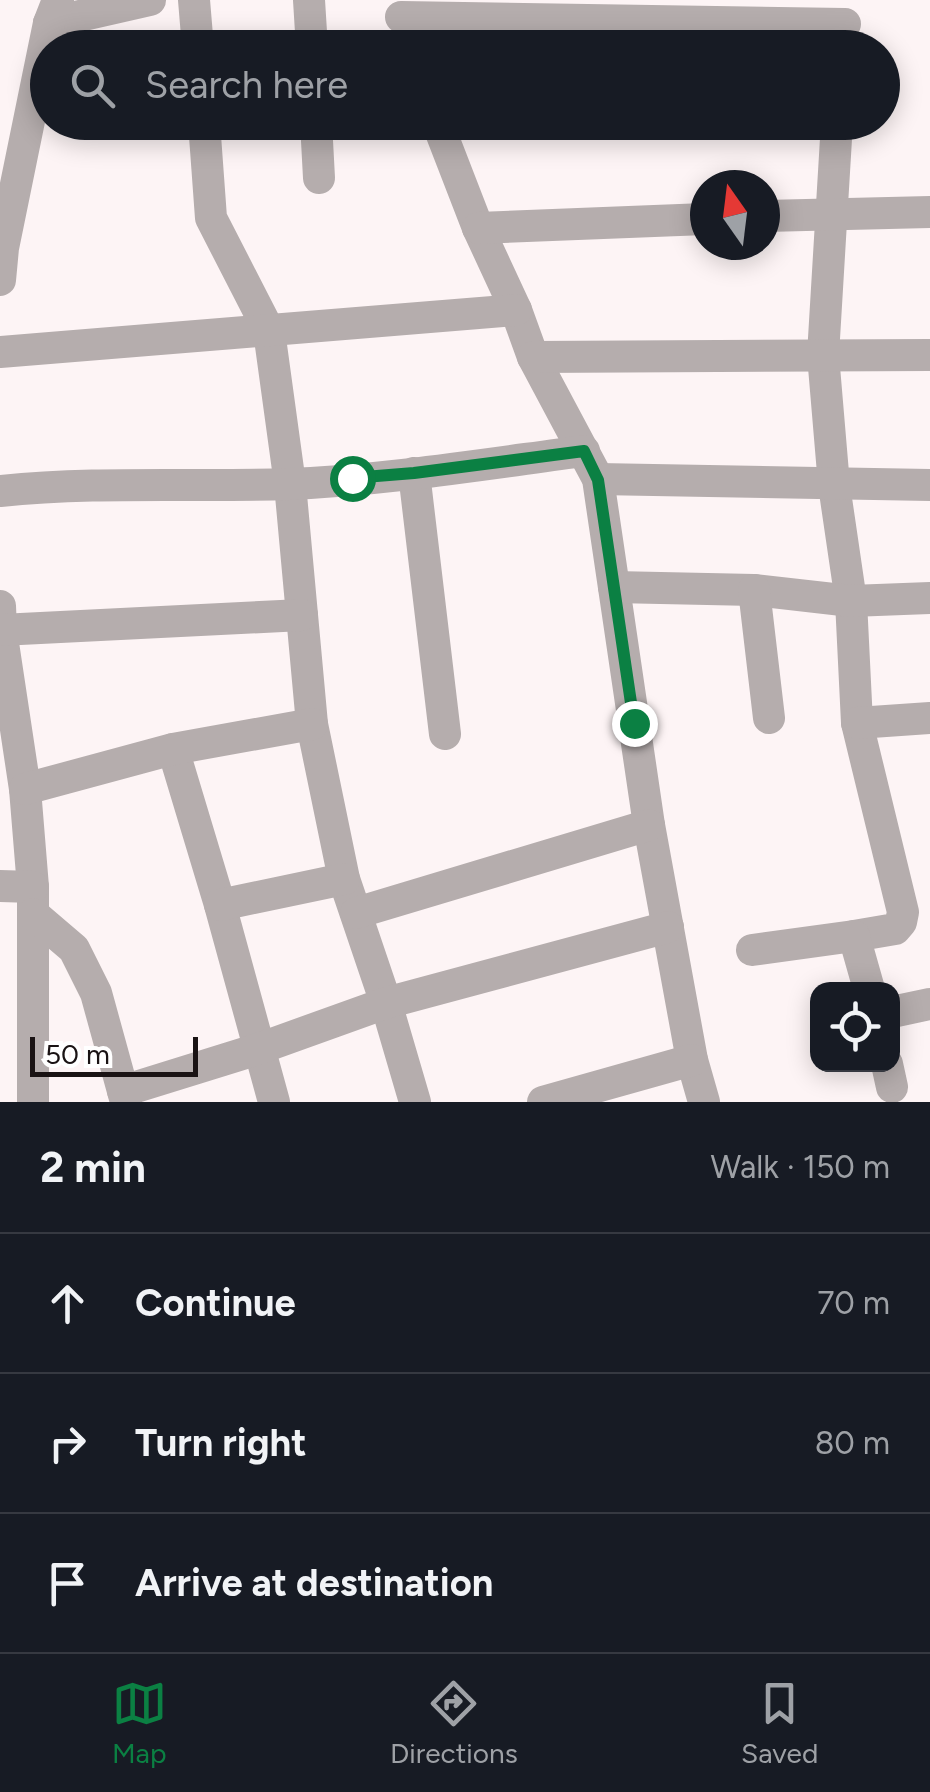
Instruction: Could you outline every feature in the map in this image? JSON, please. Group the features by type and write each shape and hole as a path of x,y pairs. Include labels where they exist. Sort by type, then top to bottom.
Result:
{"street":[{"path":"54,11 150,0"},
{"path":"194,0 196,30"},
{"path":"309,0 311,30"},
{"path":"403,22 622,10 724,10 845,24"},
{"path":"1,259 30,123"},
{"path":"205,140 211,218 268,331 290,484 312,724 344,879 415,1102"},
{"path":"317,140 319,178"},
{"path":"444,140 534,357 591,465 614,587 649,825 692,1060 704,1102"},
{"path":"752,950 895,929 903,912 857,723 851,601 834,485 823,355 836,140"},
{"path":"780,215 930,212"},
{"path":"478,228 690,220"},
{"path":"0,352 516,310"},
{"path":"534,357 930,355"},
{"path":"0,491 56,485 290,484 414,473 591,465 834,485 930,485"},
{"path":"414,473 446,734"},
{"path":"614,587 754,590 851,601 930,598"},
{"path":"754,590 769,718"},
{"path":"0,606 9,748 25,789 33,901 16,1017 33,1102"},
{"path":"1,630 302,615"},
{"path":"857,723 930,718"},
{"path":"25,789 173,749 312,724"},
{"path":"173,749 274,1102"},
{"path":"356,913 649,825"},
{"path":"220,905 344,879"},
{"path":"0,886 33,901 74,949 96,993 125,1097 386,1004 668,927"},
{"path":"854,936 867,982"},
{"path":"900,1010 930,1004"},
{"path":"542,1102 692,1060"}],"route":[{"path":"352,478 584,451 598,480 634,723"}]}
